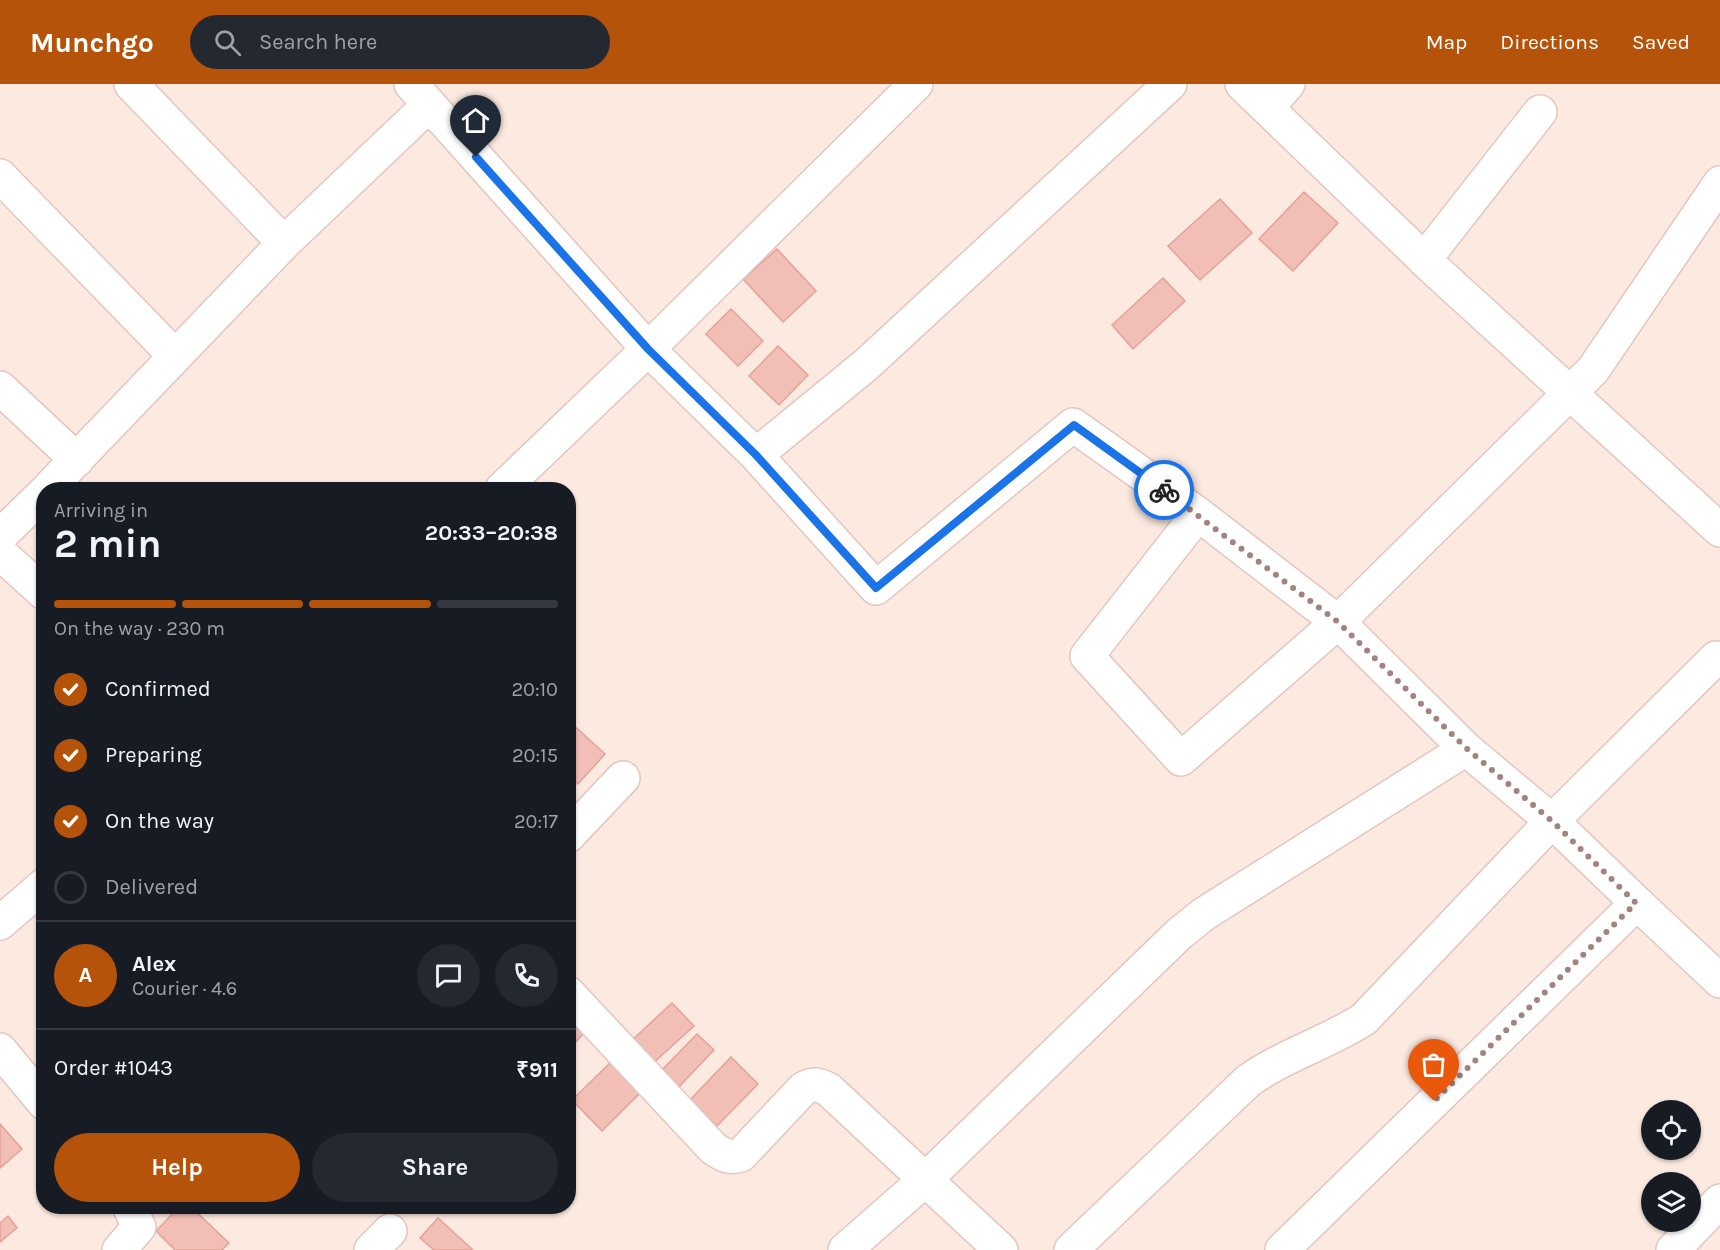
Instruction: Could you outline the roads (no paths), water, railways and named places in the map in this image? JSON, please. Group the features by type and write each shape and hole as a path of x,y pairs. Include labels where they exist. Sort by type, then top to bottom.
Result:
{"street":[{"path":"131,84 284,243"},
{"path":"509,482 648,349 916,84"},
{"path":"756,455 867,364 1170,84"},
{"path":"1242,84 1424,260 1720,530"},
{"path":"1267,108 1288,84"},
{"path":"55,482 284,243 420,94 648,349 756,455 876,588 1074,425 1198,514 1338,622 1466,748 1552,821 1720,981"},
{"path":"1424,260 1540,112"},
{"path":"0,176 175,356"},
{"path":"1198,514 1087,656 1181,759 1338,622 1570,393 1599,362 1720,183"},
{"path":"0,388 77,460"},
{"path":"0,536 36,501"},
{"path":"0,553 36,586"},
{"path":"1071,1250 1248,1081 1273,1065 1331,1038 1364,1019 1552,821 1716,658"},
{"path":"845,1250 925,1180 1179,934 1204,914 1466,748"},
{"path":"576,828 623,778"},
{"path":"0,923 36,892"},
{"path":"1282,1250 1636,903"},
{"path":"576,1002 722,1155 732,1158 741,1155 803,1089 810,1084 820,1084 1002,1250"},
{"path":"0,1050 36,1093"},
{"path":"1673,1250 1720,1201"},
{"path":"118,1250 139,1227 134,1214"}]}
